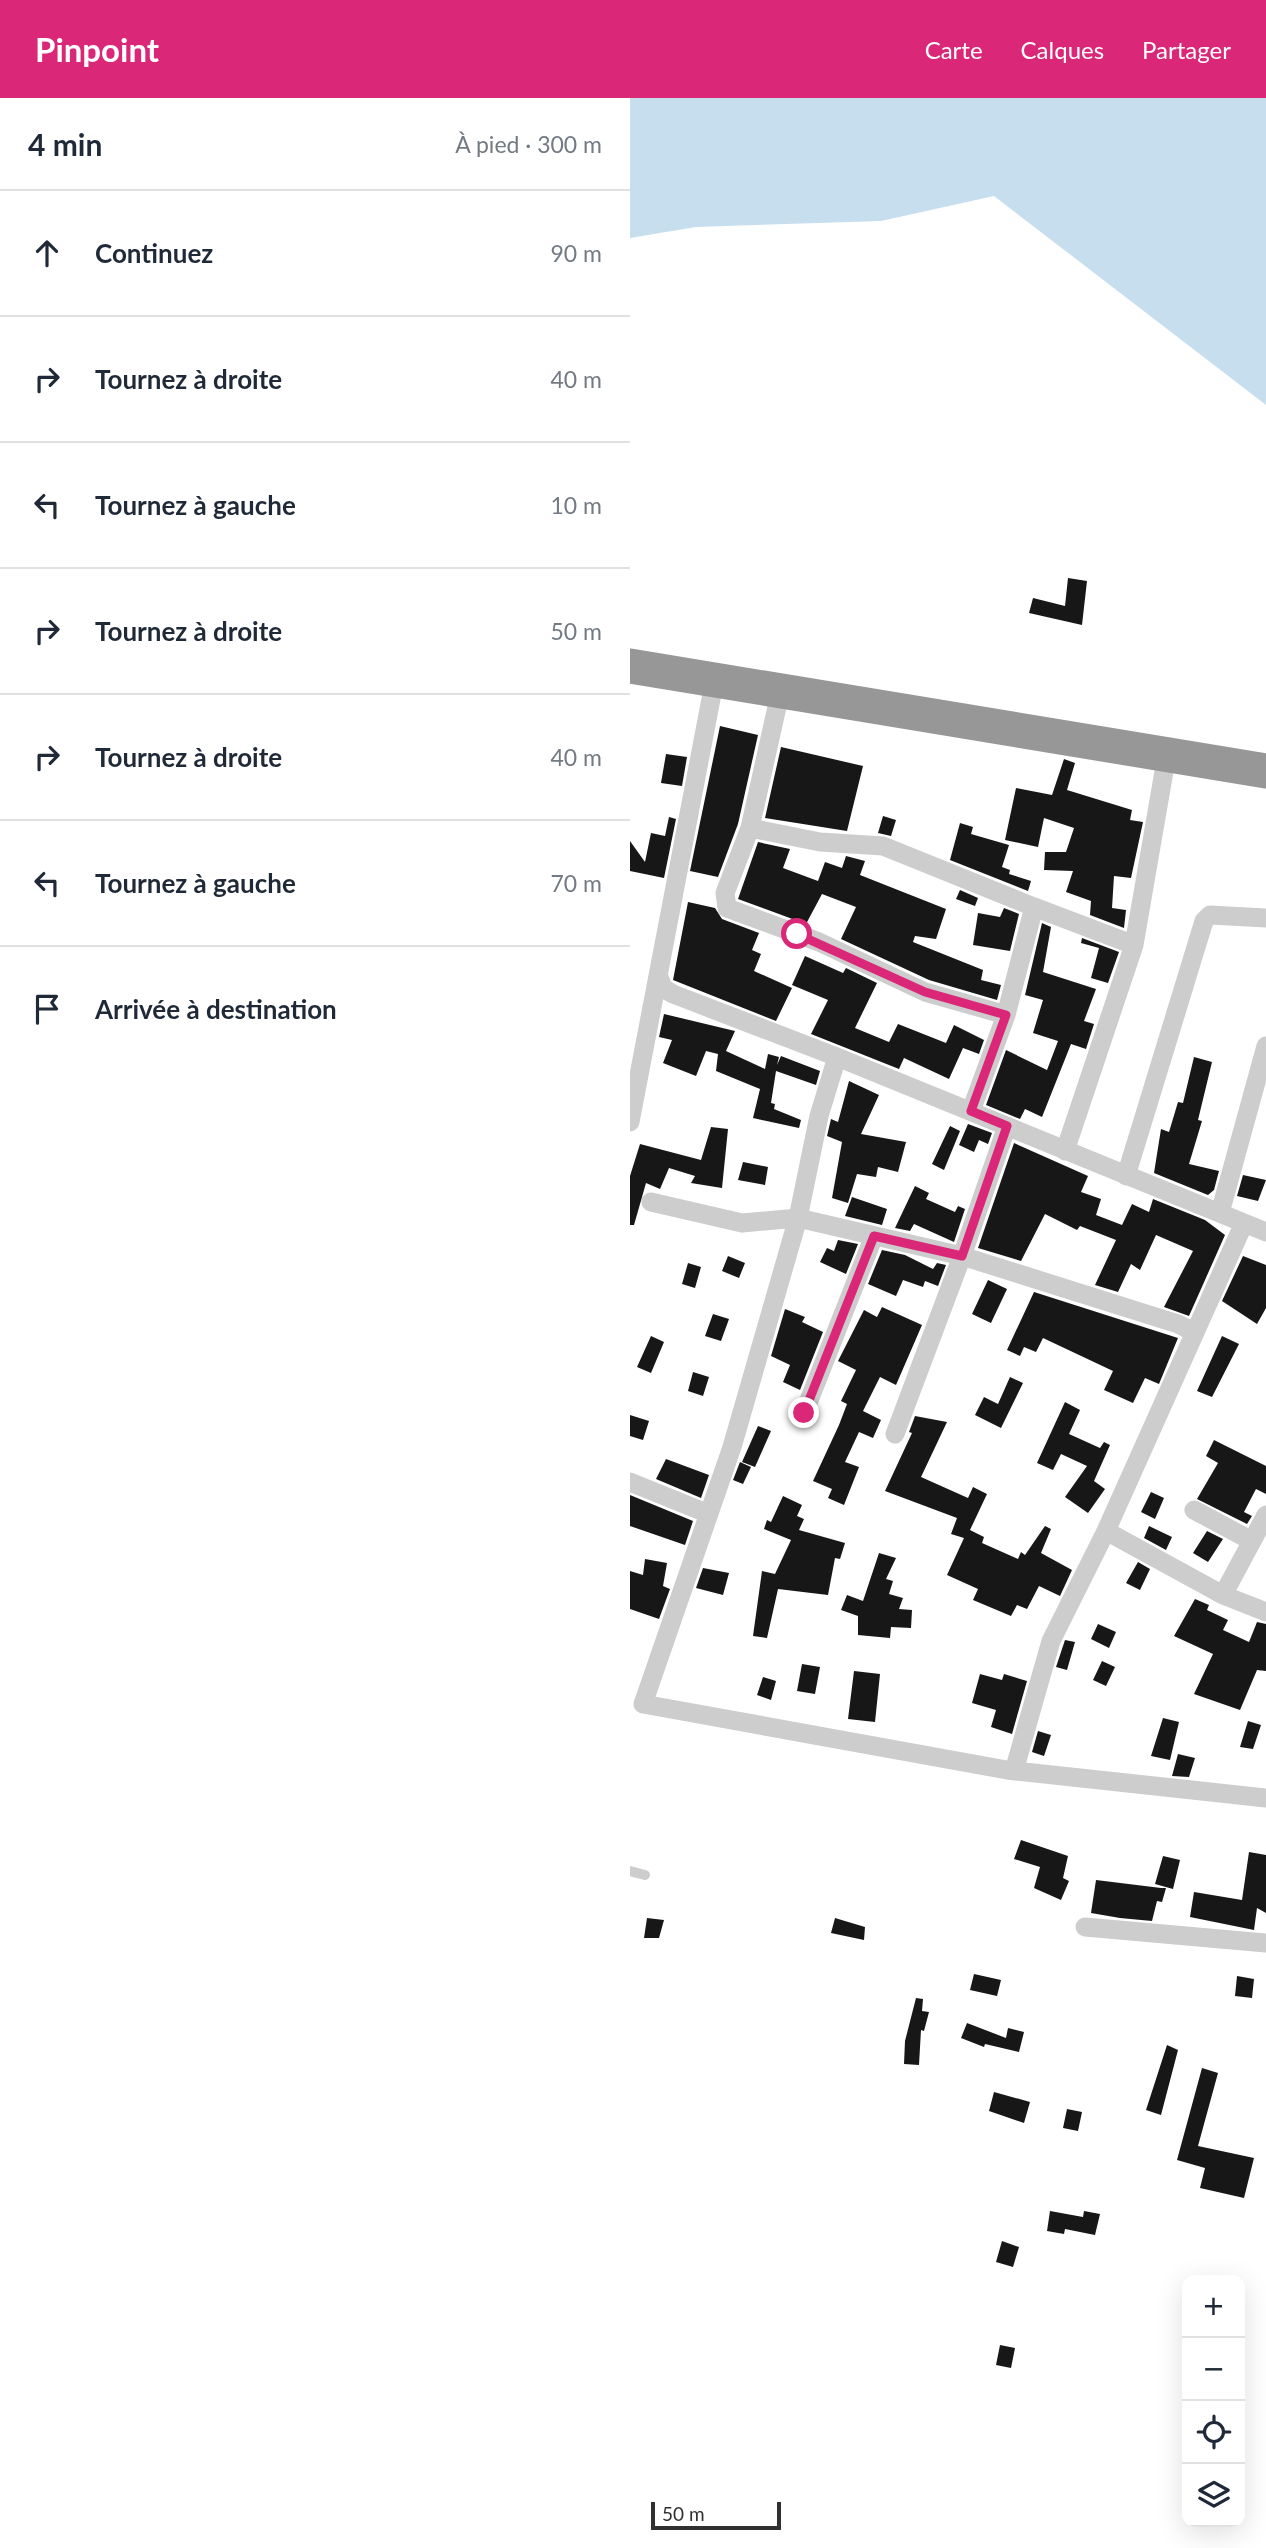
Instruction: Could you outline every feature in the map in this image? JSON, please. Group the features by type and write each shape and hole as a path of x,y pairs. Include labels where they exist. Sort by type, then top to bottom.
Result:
{"highway":[{"path":"630,666 1266,771"}],"street":[{"path":"630,1122 715,678"},
{"path":"781,690 750,828 725,893 727,908 819,942 925,992 1006,1015"},
{"path":"1065,1151 1134,945 1167,754"},
{"path":"750,828 820,842 883,846 1034,908 1134,945"},
{"path":"971,1111 1006,1015 1034,908"},
{"path":"1126,1176 1204,921 1210,915 1218,914 1266,918"},
{"path":"659,977 663,988 673,994 837,1057 1266,1231"},
{"path":"1220,1213 1261,1089 1266,1046"},
{"path":"837,1057 819,1116 798,1218 732,1447 643,1704 1014,1770 1266,1798"},
{"path":"895,1434 962,1256 1007,1126"},
{"path":"651,1202 742,1223 798,1218 962,1256 1178,1324 1194,1332"},
{"path":"1014,1770 1051,1641 1105,1531 1244,1223"},
{"path":"804,1413 874,1236"},
{"path":"630,1482 709,1514"},
{"path":"1194,1510 1252,1541"},
{"path":"1223,1595 1266,1516"},
{"path":"1105,1531 1223,1595 1266,1612"},
{"path":"1085,1927 1266,1943"}],"lane":[{"path":"630,1871 645,1875"}],"water":[{"path":"630,98 1266,98 1266,405 994,196 881,221 696,227 630,238"}],"building":[{"path":"1068,578 1087,581 1082,625 1029,613 1033,598 1065,606"},
{"path":"720,726 758,735 738,824 718,877 690,871"},
{"path":"781,747 863,766 847,831 765,818"},
{"path":"666,754 687,757 682,786 661,783"},
{"path":"1064,759 1075,763 1067,790 1132,810 1130,820 1143,822 1131,878 1114,876 1112,908 1126,910 1124,928 1090,915 1091,901 1066,892 1073,871 1044,870 1045,852 1066,852 1074,828 1044,818 1038,847 1005,840 1016,788 1052,795"},
{"path":"883,816 896,820 891,836 878,833"},
{"path":"669,817 676,819 664,878 630,871 630,841 645,862 651,833 665,836"},
{"path":"960,823 973,827 971,834 1009,845 1002,867 1010,870 1009,874 1031,881 1028,891 950,860"},
{"path":"758,842 790,849 783,868 818,881 825,862 842,868 846,856 865,861 860,875 946,909 936,939 915,936 913,942 983,970 981,980 1001,985 997,1000 929,980 841,939 856,907 822,894 806,924 738,899"},
{"path":"960,890 978,898 975,906 956,899"},
{"path":"688,902 715,908 722,919 759,933 752,950 761,954 754,971 792,988 776,1021 673,980"},
{"path":"1004,908 1019,914 1010,951 973,945 978,913 1000,917"},
{"path":"1042,923 1051,927 1043,972 1096,989 1084,1021 1094,1024 1086,1049 1071,1044 1042,1117 1025,1109 1020,1119 986,1105 1006,1050 1047,1070 1058,1041 1033,1033 1043,1000 1025,995"},
{"path":"1082,938 1119,952 1108,983 1091,978 1099,948 1081,943"},
{"path":"805,956 843,973 846,968 877,983 855,1028 889,1042 898,1024 946,1043 954,1025 984,1040 979,1054 963,1048 949,1079 904,1058 899,1069 811,1034 828,1000 792,985"},
{"path":"664,1014 735,1031 726,1051 765,1069 768,1054 779,1057 777,1065 781,1056 820,1071 816,1085 776,1071 771,1103 775,1104 774,1109 801,1120 799,1128 753,1118 760,1089 716,1071 718,1054 706,1051 696,1076 663,1063 672,1040 659,1037"},
{"path":"1194,1057 1212,1062 1198,1120 1202,1121 1189,1164 1219,1171 1214,1190 1208,1195 1154,1173 1161,1129 1169,1132 1178,1102 1183,1103"},
{"path":"849,1081 879,1095 861,1134 906,1142 898,1172 878,1167 876,1177 857,1174 848,1203 832,1198 842,1142 827,1136 831,1119 838,1122"},
{"path":"968,1124 992,1133 988,1144 979,1140 974,1152 959,1145"},
{"path":"950,1126 960,1131 944,1170 932,1164"},
{"path":"711,1127 728,1129 722,1188 691,1183 695,1176 669,1168 660,1189 646,1183 634,1225 630,1225 630,1176 640,1144 701,1160"},
{"path":"1014,1143 1088,1176 1081,1192 1101,1199 1096,1215 1122,1225 1132,1204 1149,1212 1153,1199 1205,1220 1225,1235 1189,1316 1164,1307 1193,1251 1156,1235 1140,1270 1131,1264 1118,1292 1095,1285 1116,1240 1080,1226 1077,1230 1045,1214 1021,1261 978,1248"},
{"path":"743,1162 768,1167 765,1185 738,1180"},
{"path":"1243,1175 1266,1180 1258,1201 1237,1196"},
{"path":"915,1186 929,1193 926,1199 955,1212 958,1206 965,1209 954,1242 914,1224 910,1231 895,1228"},
{"path":"852,1197 887,1209 882,1225 845,1216"},
{"path":"838,1240 858,1244 846,1274 820,1262 827,1248 834,1251"},
{"path":"882,1250 905,1255 933,1269 937,1263 946,1265 938,1286 925,1281 923,1287 903,1280 896,1296 868,1284"},
{"path":"728,1256 745,1263 739,1278 722,1271"},
{"path":"1243,1256 1266,1265 1266,1308 1257,1324 1222,1301"},
{"path":"688,1263 701,1267 695,1288 682,1284"},
{"path":"988,1280 1007,1289 991,1323 972,1314"},
{"path":"1034,1292 1178,1338 1159,1384 1145,1378 1133,1403 1104,1390 1113,1371 1043,1338 1036,1352 1024,1347 1020,1356 1007,1350"},
{"path":"882,1307 922,1325 896,1385 880,1377 863,1411 881,1420 873,1438 859,1432 845,1462 859,1467 844,1505 828,1498 832,1489 813,1481 839,1425 847,1404 841,1401 856,1370 838,1361 864,1310 877,1317"},
{"path":"785,1309 805,1317 802,1322 823,1332 800,1390 783,1382 790,1365 771,1356"},
{"path":"713,1314 729,1319 721,1341 705,1336"},
{"path":"651,1336 664,1342 651,1373 637,1367"},
{"path":"1222,1336 1239,1344 1212,1397 1197,1391"},
{"path":"693,1372 709,1377 703,1396 688,1391"},
{"path":"1010,1377 1023,1383 1001,1428 975,1415 984,1397 998,1404"},
{"path":"1065,1402 1080,1410 1069,1434 1100,1448 1104,1442 1110,1445 1094,1481 1105,1489 1088,1513 1065,1497 1087,1466 1061,1454 1053,1470 1037,1463"},
{"path":"630,1415 649,1421 643,1440 630,1436"},
{"path":"915,1416 947,1422 921,1477 968,1498 973,1487 987,1494 970,1530 984,1537 982,1543 1018,1559 1021,1552 1025,1555 1045,1526 1051,1529 1041,1553 1072,1570 1060,1596 1039,1586 1027,1609 1017,1605 1011,1616 973,1600 978,1589 947,1575 964,1538 951,1534 957,1518 885,1491 912,1433 909,1432"},
{"path":"758,1426 771,1431 755,1467 742,1462"},
{"path":"1214,1440 1266,1466 1266,1494 1256,1489 1244,1512 1252,1516 1247,1524 1197,1499 1218,1463 1206,1456"},
{"path":"666,1459 709,1475 701,1498 656,1479"},
{"path":"740,1462 751,1467 743,1484 733,1480"},
{"path":"1151,1492 1164,1498 1155,1519 1141,1512"},
{"path":"630,1495 693,1521 685,1545 630,1526"},
{"path":"783,1496 802,1505 797,1516 804,1519 799,1530 845,1543 840,1559 835,1558 828,1595 778,1589 767,1638 753,1636 762,1571 775,1574 791,1540 764,1529 767,1520 771,1522"},
{"path":"1149,1526 1172,1537 1166,1550 1144,1538"},
{"path":"1207,1531 1223,1539 1208,1562 1193,1553"},
{"path":"879,1553 896,1558 886,1579 893,1581 889,1594 903,1598 899,1609 912,1610 911,1628 891,1627 890,1638 858,1635 858,1616 841,1610 847,1595 863,1601"},
{"path":"645,1559 667,1563 663,1586 670,1589 659,1619 630,1609 630,1571 643,1575"},
{"path":"1138,1562 1150,1569 1140,1590 1126,1583"},
{"path":"703,1568 729,1573 723,1595 696,1588"},
{"path":"1195,1599 1209,1605 1207,1610 1228,1620 1223,1630 1249,1642 1257,1622 1266,1624 1266,1671 1257,1670 1240,1710 1194,1694 1213,1654 1174,1636"},
{"path":"1098,1624 1116,1632 1109,1648 1091,1639"},
{"path":"1065,1640 1075,1642 1067,1670 1056,1667"},
{"path":"1102,1661 1115,1667 1106,1686 1093,1680"},
{"path":"802,1664 820,1667 815,1694 797,1691"},
{"path":"854,1671 880,1674 875,1722 848,1719"},
{"path":"980,1674 1002,1680 1004,1674 1027,1681 1012,1734 991,1727 996,1710 972,1703"},
{"path":"763,1677 776,1681 771,1700 757,1695"},
{"path":"1163,1718 1179,1722 1170,1760 1151,1756"},
{"path":"1248,1721 1261,1725 1253,1749 1240,1747"},
{"path":"1038,1731 1051,1735 1044,1756 1032,1752"},
{"path":"1178,1754 1195,1758 1189,1777 1172,1776"},
{"path":"1021,1840 1068,1856 1063,1878 1069,1881 1061,1900 1034,1888 1040,1867 1014,1859"},
{"path":"1249,1852 1266,1855 1266,1913 1257,1908 1254,1930 1190,1917 1194,1892 1242,1900"},
{"path":"1163,1856 1180,1860 1173,1889 1155,1884"},
{"path":"1096,1880 1166,1888 1162,1902 1157,1901 1152,1921 1120,1918 1091,1913"},
{"path":"647,1918 664,1920 659,1938 644,1938"},
{"path":"835,1918 865,1927 864,1940 831,1933"},
{"path":"974,1974 1001,1980 997,1996 970,1990"},
{"path":"1237,1976 1254,1979 1252,1998 1235,1996"},
{"path":"916,1998 923,1999 922,2011 929,2012 924,2031 921,2030 919,2065 904,2064 905,2041"},
{"path":"967,2023 1006,2038 1008,2028 1024,2032 1019,2052 985,2044 984,2047 961,2038"},
{"path":"1167,2045 1178,2050 1161,2115 1146,2110"},
{"path":"1202,2068 1218,2073 1198,2146 1254,2158 1244,2198 1200,2188 1205,2168 1177,2160"},
{"path":"994,2092 1030,2102 1024,2123 989,2111"},
{"path":"1067,2109 1082,2112 1078,2131 1063,2128"},
{"path":"1050,2211 1083,2217 1084,2211 1100,2214 1095,2235 1065,2229 1064,2234 1047,2231"},
{"path":"1002,2241 1019,2247 1013,2267 996,2262"},
{"path":"1000,2345 1015,2348 1011,2368 996,2365"}],"route":[{"path":"797,934 925,992 1006,1015 971,1111 1007,1126 962,1256 874,1236 804,1413"}]}
